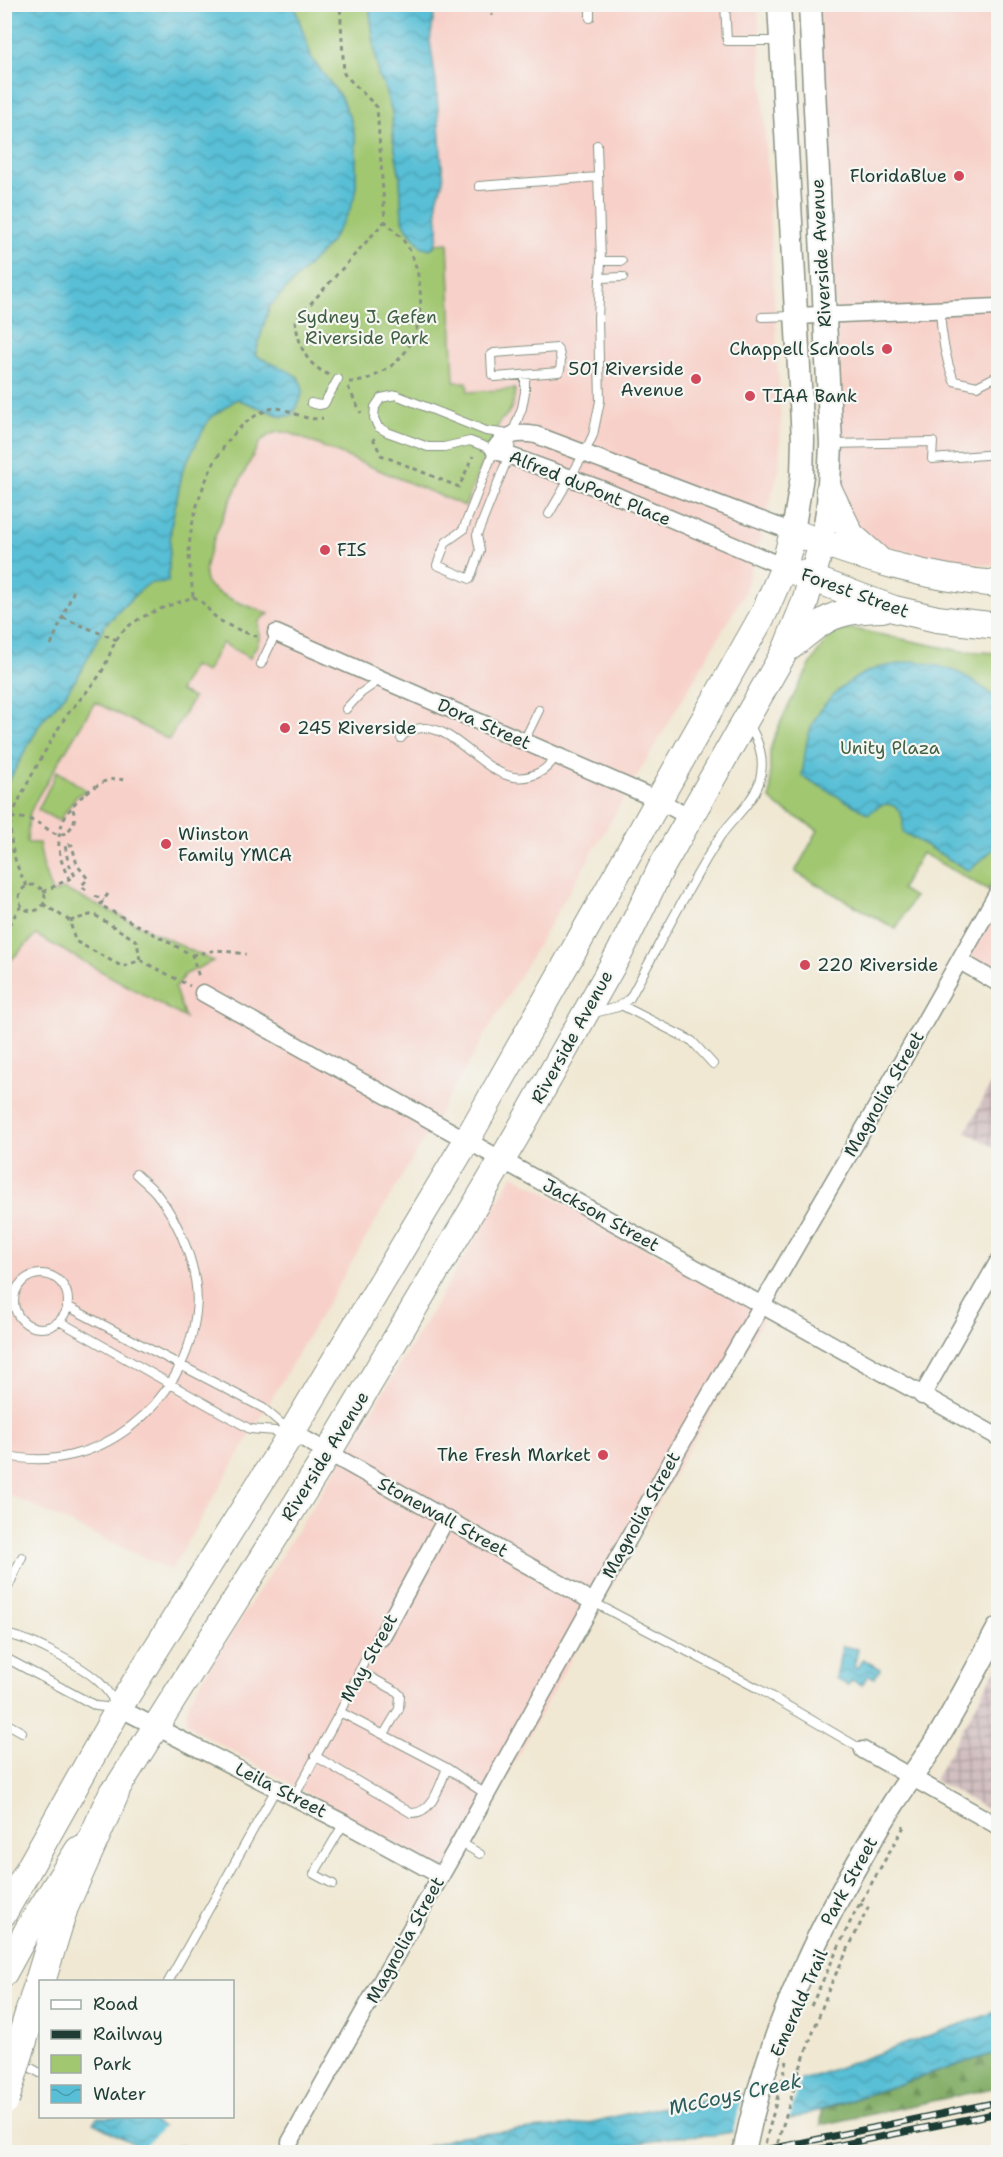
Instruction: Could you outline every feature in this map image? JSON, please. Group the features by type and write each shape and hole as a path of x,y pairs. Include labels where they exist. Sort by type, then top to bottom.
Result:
{"highway":[{"path":"41,1980 66,1901 114,1793"},
{"path":"4,2100 39,1986"}],"main road":[{"name":"Riverside Avenue","path":"4,1913 119,1708 292,1432 467,1140 750,639 784,567 793,532 803,452 778,4"},
{"name":"Riverside Avenue","path":"4,1973 38,1912 328,1453 503,1160 620,952 661,868 785,651 813,578 822,543 829,490 831,444 810,4"},
{"path":"781,41 813,82"},
{"path":"829,490 851,536 881,562"},
{"name":"Forest Street","path":"793,532 881,562 931,575 999,584"},
{"name":"Forest Street","path":"784,567 894,609 937,619 999,626"},
{"path":"785,651 831,616 855,610 894,609"},
{"name":"Park Street","path":"744,2152 756,2103 782,2055 786,2008 826,1920 892,1805 936,1742 999,1629"}],"street":[{"path":"797,316 999,307"},
{"name":"Alfred duPont Place","path":"784,567 571,478 501,453 501,440 512,434 536,435 793,532"},
{"name":"Dora Street","path":"276,633 658,800 691,818"},
{"name":"Magnolia Street","path":"290,2142 487,1795 679,1448 999,892"},
{"path":"960,961 999,983"},
{"name":"Jackson Street","path":"203,993 999,1437"},
{"path":"922,1396 999,1262"},
{"name":"Stonewall Street","path":"292,1432 593,1602"},
{"name":"May Street","path":"381,1638 446,1519"},
{"name":"Leila Street","path":"119,1708 344,1823 441,1876"},
{"path":"862,1750 999,1826"}],"lane":[{"path":"590,4 590,18"},
{"path":"725,4 727,41 781,41"},
{"path":"549,514 593,435 600,401 598,318 601,261 597,145"},
{"path":"479,186 598,177"},
{"path":"601,261 622,261"},
{"path":"601,278 623,277"},
{"path":"940,309 948,367 954,381 977,386 999,373"},
{"path":"762,316 797,316"},
{"path":"557,348 560,351 561,370 559,372 525,375 495,377 492,375 491,355 557,348"},
{"path":"501,453 470,441 439,448 422,446 378,427 374,418 375,407 381,398 396,395 486,431 512,434 524,404 525,375"},
{"path":"311,403 324,404 338,379"},
{"path":"831,444 933,442 932,459 999,454"},
{"path":"501,453 477,535 480,551 471,579 437,565 446,542 463,530 501,453"},
{"path":"463,530 477,535"},
{"path":"261,664 276,633"},
{"path":"346,709 360,693 381,679"},
{"path":"524,741 539,710"},
{"path":"584,1016 618,1007 630,998 720,836 748,802 759,782 762,762 758,740 746,720"},
{"path":"401,738 403,734 412,729 427,726 442,731 483,763 504,774 525,778 542,772 558,756"},
{"path":"621,1005 692,1041 713,1064"},
{"path":"4,1455 43,1458 72,1455 102,1445 128,1430 150,1410 171,1384 180,1365 191,1339 197,1310 194,1278 187,1248 173,1219 156,1193 136,1174"},
{"path":"34,1275 51,1277 64,1289 67,1306 59,1321 43,1328 26,1324 15,1310 15,1293 19,1285 34,1275"},
{"path":"67,1306 263,1408 292,1432"},
{"path":"59,1321 250,1429 292,1432"},
{"path":"4,1596 22,1557"},
{"path":"593,1602 757,1688 862,1750"},
{"path":"4,1635 20,1636 82,1669 107,1690 119,1708"},
{"name":"May Street","path":"294,1797 368,1654 381,1638"},
{"path":"4,1657 96,1706 119,1708"},
{"path":"359,1671 400,1695 399,1709 384,1734"},
{"path":"340,1712 447,1768 487,1795"},
{"path":"4,1722 22,1732"},
{"path":"315,1756 411,1813 421,1813 429,1806 447,1768"},
{"path":"169,1980 276,1789"},
{"path":"333,1884 314,1874 344,1823"},
{"path":"460,1842 480,1854"},
{"path":"4,2055 39,2072"}],"path":[{"path":"340,4 344,74 377,107 386,221 403,240 413,258 420,288 419,323 411,344 397,362 373,377 357,382 343,381 315,368 304,354 299,342 296,321 386,221"},
{"path":"491,4 492,16"},
{"path":"193,597 189,551 205,482 221,449 240,426 262,412"},
{"path":"51,645 74,590"},
{"path":"27,886 18,871 11,842 11,818 66,716 106,667 122,632 148,614 193,597 201,600 212,615 220,621 257,637"},
{"path":"62,618 117,640"},
{"path":"70,880 60,859 58,845 64,818 85,793 102,782 115,778 128,781"},
{"path":"11,818 20,817 29,820 52,834 59,835 74,823 75,816 71,807"},
{"path":"43,892 75,876 68,861 65,845 72,845 77,865 87,879 81,886 88,891"},
{"path":"21,906 32,911 39,909 43,904 43,892 38,887 27,886"},
{"path":"4,932 21,906 19,894 27,886"},
{"path":"108,894 100,905 192,955 217,950 246,954"},
{"path":"95,896 104,900"},
{"path":"43,904 70,921 75,941 123,967 140,960"},
{"path":"70,921 93,914 137,940 140,960"},
{"path":"192,955 203,993"},
{"path":"140,960 203,993"},
{"name":"Emerald Trail","path":"808,2012 860,1904 906,1823"},
{"name":"Emerald Trail","path":"775,2152 780,2129 822,2004 868,1908 860,1904"},
{"name":"Emerald Trail","path":"763,2152 782,2055"}],"shaded area":[{"path":"433,5 758,5 781,421 779,470 744,594 171,1570 5,1493 5,974 11,960 36,935 185,1017 175,989 184,975 52,893 44,870 39,843 27,843 29,815 49,776 95,702 169,740 192,698 179,691 193,665 206,672 222,643 250,658 258,635 258,623 268,614 216,591 205,580 204,572 230,500 260,442 267,435 275,432 290,433 465,505 500,421 509,414 515,389 468,392 454,382 448,243 435,244 438,234 437,204 445,173 442,166 436,81 430,41 434,15"},
{"path":"820,5 998,5 998,566 945,561 883,546 863,537 839,496 841,423"},
{"path":"998,905 998,971 970,955"},
{"path":"998,1070 998,1149 966,1132"},
{"path":"513,1175 766,1314 642,1530 452,1875 195,1730 186,1720 189,1701 359,1433"},
{"path":"998,1666 998,1815 934,1780"}],"green space":[{"name":"Sydney J. Gefen Riverside Park","path":"294,5 369,5 378,74 392,112 393,139 400,177 402,218 434,247 435,244 448,243 454,382 467,382 468,392 515,389 515,394 512,407 500,421 465,506 290,433 270,434 260,442 215,536 205,572 207,583 219,593 269,614 259,622 259,639 250,658 222,643 206,672 193,666 179,691 193,698 169,740 95,702 37,798 29,815 27,843 39,843 44,870 52,893 64,889 213,961 184,975 175,989 185,1018 36,935 11,960 5,974 5,788 41,722 65,695 105,625 150,582 168,582 171,526 183,469 209,419 237,399 283,417 299,377 255,356 269,307 329,244 356,192 356,142 351,120 340,96 312,59"},
{"name":"Unity Plaza","path":"853,629 961,651 998,653 998,871 988,890 922,853 901,889 914,897 896,929 795,872 818,830 779,807 770,799 770,753 786,712 813,660 828,639 843,630"},
{"path":"57,771 86,790 76,797 59,821 38,810"},
{"path":"998,2052 998,2087 821,2125 822,2110"}],"water":[{"path":"5,4 294,5 312,59 340,96 351,120 356,141 356,192 349,212 329,244 269,307 255,355 287,370 301,382 303,390 300,401 292,415 283,417 237,399 209,419 183,469 171,526 168,582 150,583 105,625 79,675 41,722 5,788"},
{"path":"369,5 433,5 434,15 430,41 436,81 443,181 437,203 437,240 430,249 421,246 407,229 402,218 400,177 393,139 392,112 378,74"},
{"path":"914,661 940,666 959,673 998,700 998,845 969,871 903,832 902,816 894,806 883,805 869,814 802,776 811,728 819,712 833,695 851,681 871,670"},
{"path":"842,1646 858,1649 854,1667 858,1669 863,1659 880,1669 875,1678 868,1675 862,1685 852,1680 848,1685 836,1679"},
{"path":"998,2011 998,2052 798,2117 744,2130 714,2135 679,2136 594,2152 409,2152 460,2136 584,2124 630,2113 765,2090 812,2077"},
{"path":"96,2118 148,2118 163,2127 179,2145 191,2152 150,2152 93,2123"}],"pier":[{"path":"801,2077 788,2123 732,2135 743,2090"},
{"path":"165,2125 181,2143 169,2152 141,2150"}],"railway":[{"path":"756,2152 998,2102"},
{"path":"805,2152 998,2113"}],"place":[{"name":"FloridaBlue","path":"959,176"},
{"name":"Chappell Schools","path":"887,349"},
{"name":"501 Riverside Avenue","path":"696,379"},
{"name":"TIAA Bank","path":"750,396"},
{"name":"FIS","path":"325,550"},
{"name":"245 Riverside","path":"285,728"},
{"name":"Winston Family YMCA","path":"166,844"},
{"name":"220 Riverside","path":"805,965"},
{"name":"The Fresh Market","path":"603,1455"}],"water label":[{"name":"McCoys Creek","path":"735,2094"}]}
